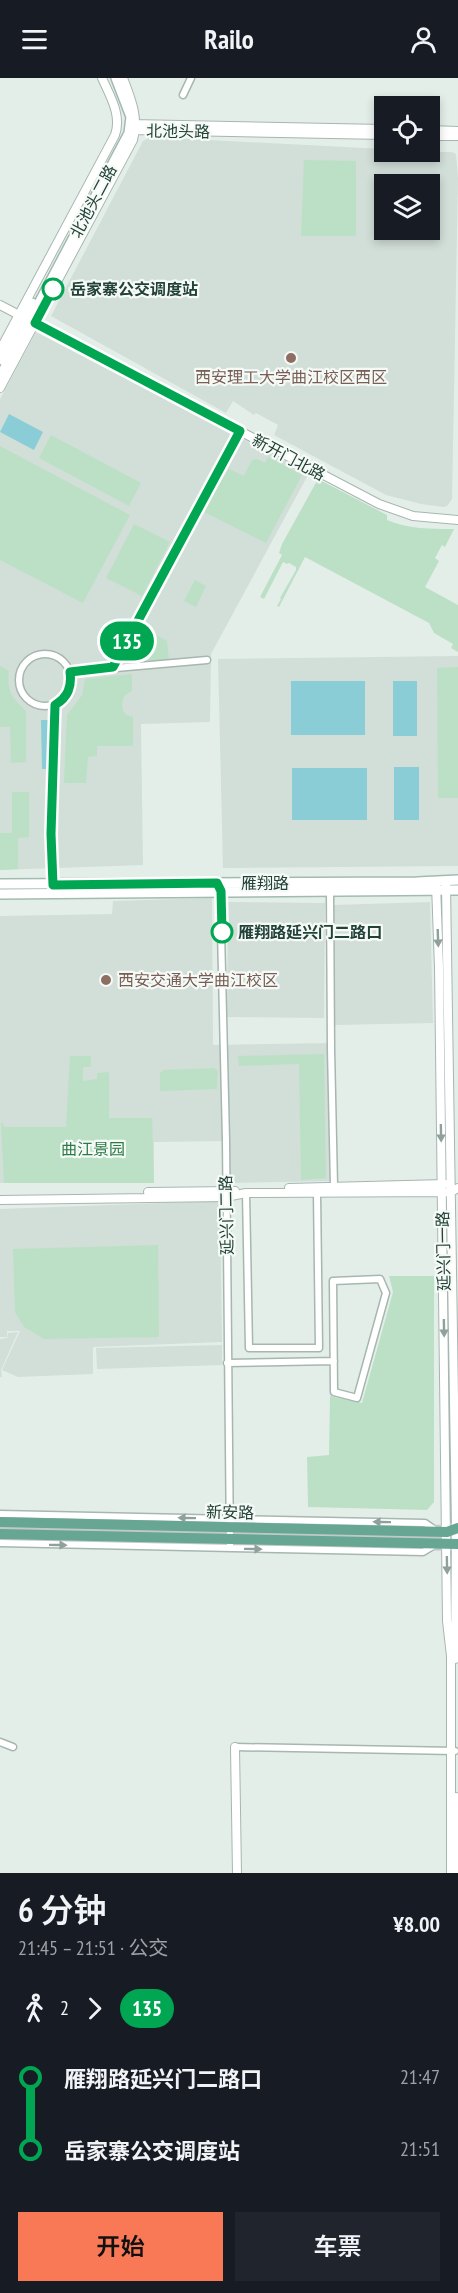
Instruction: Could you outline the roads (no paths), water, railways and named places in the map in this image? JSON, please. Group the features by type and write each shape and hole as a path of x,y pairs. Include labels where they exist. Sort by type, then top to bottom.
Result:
{"main road":[{"path":"109,78 129,126"},
{"path":"116,78 129,111 129,126"},
{"name":"北池头二路","path":"27,319 129,126"},
{"path":"0,363 27,319"},
{"path":"0,377 27,319"},
{"name":"雁翔路","path":"219,887 330,890 441,885 458,880"},
{"name":"雁翔路","path":"0,894 52,889 417,882 458,890"},
{"name":"雁翔路","path":"0,884 52,889"},
{"name":"新安路","path":"0,1522 230,1523 449,1530"},
{"name":"新安路","path":"0,1534 230,1544 449,1544"}],"street":[{"path":"102,78 117,115 129,126"},
{"path":"123,78 133,104 129,126"},
{"path":"183,95 191,78"},
{"name":"北池头路","path":"129,126 374,129"},
{"name":"北池头路","path":"129,126 374,135"},
{"path":"440,130 458,131"},
{"path":"440,136 458,136"},
{"name":"新开门北路","path":"0,305 395,511 430,519 458,519"},
{"path":"0,350 27,319"},
{"path":"0,388 27,319"},
{"path":"113,667 240,431"},
{"path":"44,654 60,659 70,672 70,687 62,701 55,705 40,706 27,700 20,687 20,673 29,660 44,654"},
{"path":"70,672 207,660"},
{"path":"52,889 51,834 55,705"},
{"name":"延兴门一路","path":"441,885 440,968 455,1299 449,1530"},
{"name":"延兴门二路","path":"219,887 230,1544"},
{"path":"330,890 334,1186"},
{"path":"0,1195 225,1194 334,1186 450,1187"},
{"path":"0,1200 450,1187"},
{"name":"延兴门一路","path":"450,1187 447,1621 451,1656 456,1873"},
{"path":"246,1193 249,1348 319,1348 317,1192"},
{"path":"380,1279 386,1293 357,1398 334,1392 334,1361 333,1281 380,1279"},
{"path":"318,1290 333,1289"},
{"path":"227,1363 334,1361"},
{"path":"0,1514 230,1523"},
{"path":"0,1543 230,1544"},
{"path":"0,1742 13,1747"},
{"path":"237,1873 235,1748 453,1751"},
{"name":"延兴门一路","path":"450,1873 453,1751"}],"water":[{"path":"9,414 43,432 34,450 0,432"},
{"path":"291,681 365,681 365,735 291,735"},
{"path":"393,681 417,681 417,736 393,736"},
{"path":"41,720 49,720 50,769 42,769"},
{"path":"394,767 419,767 419,820 394,820"},
{"path":"292,768 367,768 367,820 292,820"}],"place":[{"name":"岳家寨公交调度站","path":"53,289"},
{"name":"西安理工大学曲江校区西区","path":"291,358"},
{"name":"雁翔路延兴门二路口","path":"222,932"},
{"name":"西安交通大学曲江校区","path":"106,980"}],"park label":[{"name":"曲江景园","path":"93,1149"}]}
